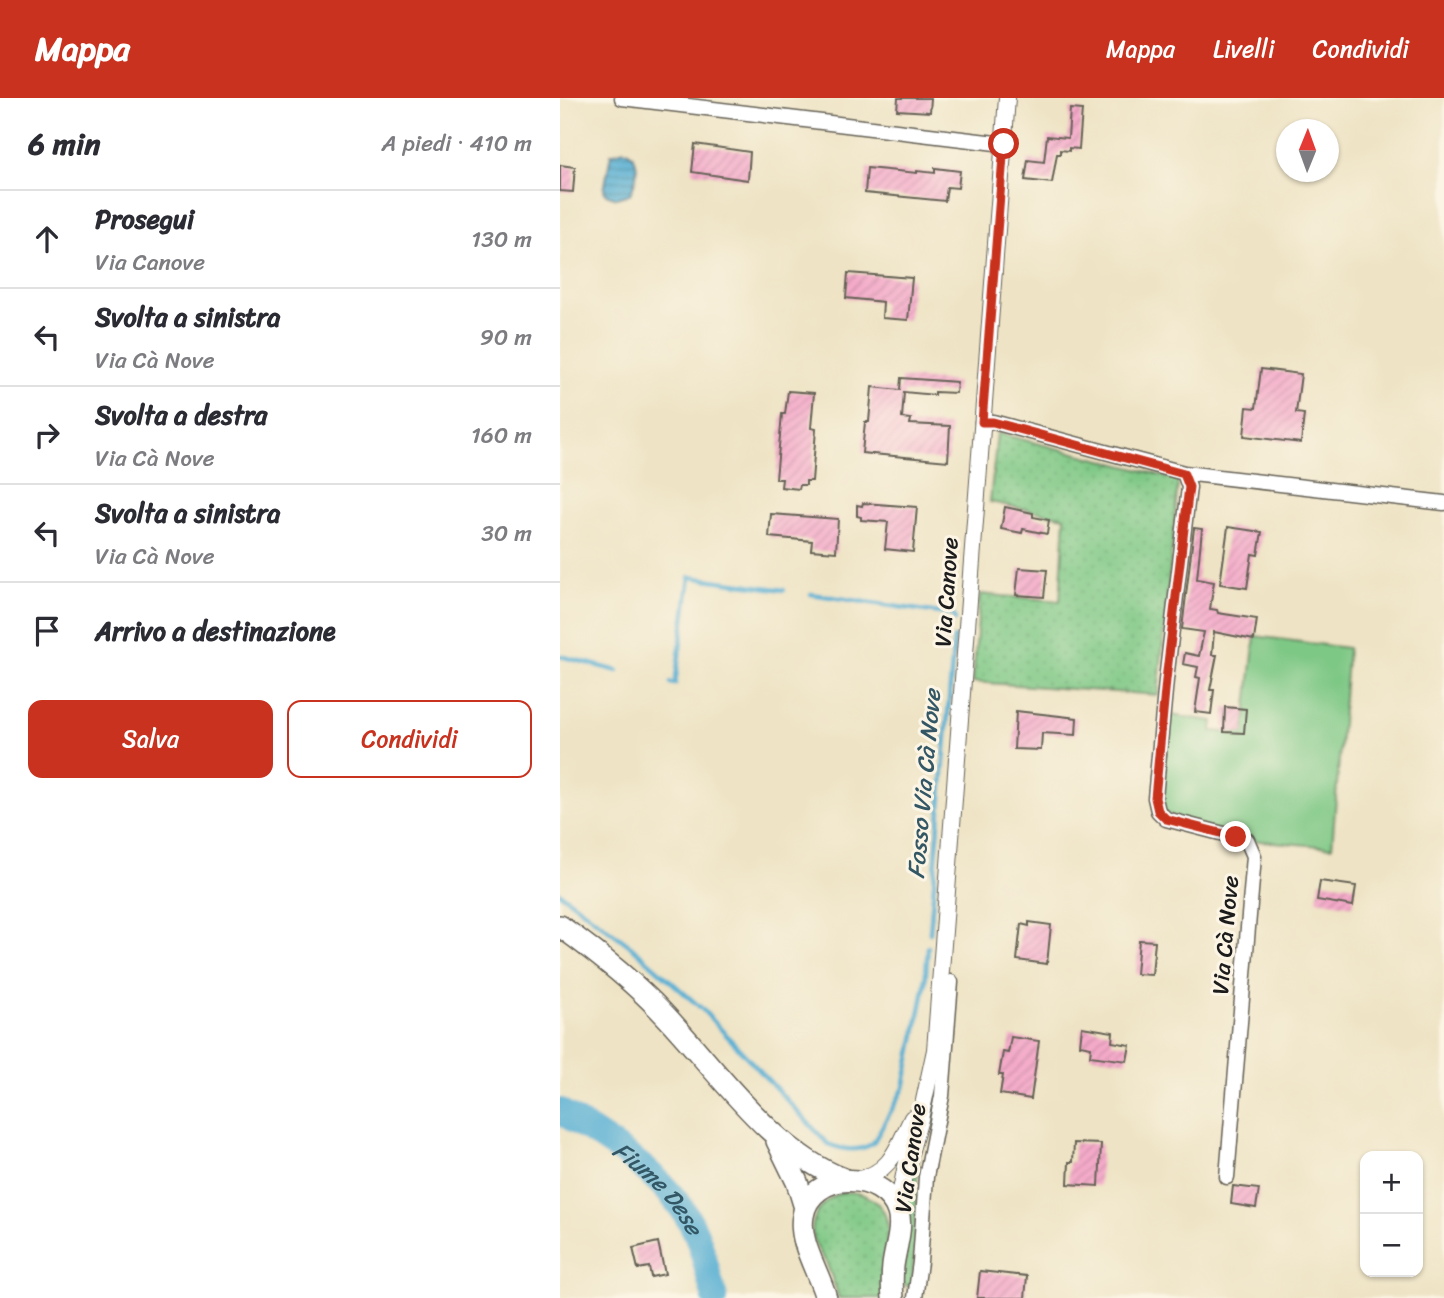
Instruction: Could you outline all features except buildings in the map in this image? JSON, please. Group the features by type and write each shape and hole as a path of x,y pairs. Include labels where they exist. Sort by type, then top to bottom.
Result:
{"main road":[{"path":"560,926 595,951 661,1010 774,1136 830,1174 881,1191 897,1211 893,1298"},
{"path":"774,1136 797,1182 805,1208"},
{"path":"826,1298 820,1275 803,1237 803,1214 821,1190 850,1180"}],"street":[{"path":"622,98 1004,144"},
{"name":"Via Canove","path":"897,1211 935,1050 1007,98"},
{"path":"982,422 993,422 1184,474 1444,503"},
{"name":"Via Cà Nove","path":"1184,474 1189,487 1155,798 1158,811 1166,819 1247,840 1254,856 1227,1177"},
{"name":"Via Canove","path":"915,1298 919,1278 926,1177 942,1096 951,982"},
{"name":"Via Canove","path":"850,1180 872,1177 892,1160 927,1088"}],"green space":[{"path":"997,433 1175,479 1178,483 1158,695 973,682 980,594 1060,601 1065,517 990,502"},
{"path":"1255,636 1348,648 1332,847 1247,840 1158,811 1163,714 1213,721 1212,731 1244,733"},
{"path":"936,1083 933,1108 920,1151 913,1269 911,1286 907,1287 902,1282 907,1246 907,1194"},
{"path":"843,1192 868,1197 884,1213 888,1231 883,1258 882,1298 839,1298 826,1262 815,1243 814,1219 828,1200"}],"water":[{"path":"624,150 630,153 636,163 635,182 630,194 616,198 606,194 604,190 611,154"}],"waterway":[{"name":"Fosso Via Cà Nove","path":"671,683 675,684 690,577 784,590"},
{"name":"Fosso Via Cà Nove","path":"811,594 953,615 955,620"},
{"name":"Fosso Via Cà Nove","path":"930,933 954,638"},
{"name":"Fosso Via Cà Nove","path":"560,656 618,671"},
{"path":"560,893 633,948 701,1008 828,1144 845,1149 862,1148 873,1143 904,1088 925,985 928,947"},
{"name":"Fiume Dese","path":"560,1111 618,1148 670,1193 695,1231 715,1298"}],"route":[{"path":"1004,144 982,422 993,422 1184,474 1189,487 1155,798 1158,811 1166,819 1236,837"}]}
